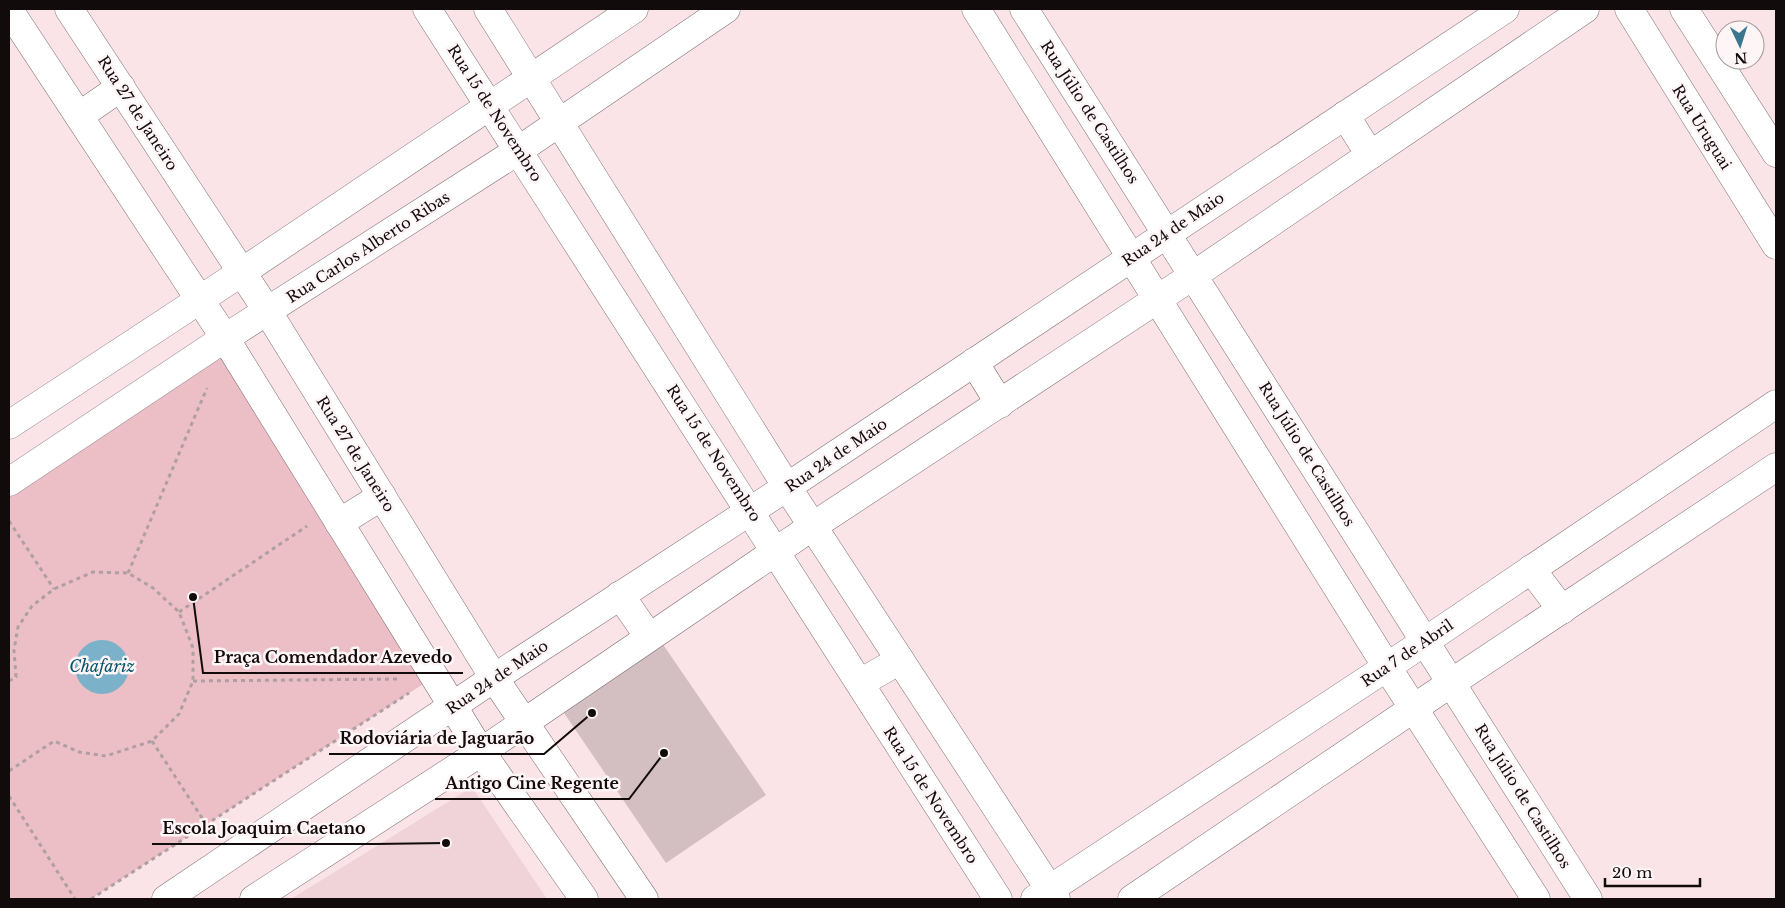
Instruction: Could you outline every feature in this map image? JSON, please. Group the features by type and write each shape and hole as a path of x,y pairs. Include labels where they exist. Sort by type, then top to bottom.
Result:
{"main road":[{"name":"Rua 27 de Janeiro","path":"69,9 268,312 494,678 644,899"},
{"name":"Rua 15 de Novembro","path":"427,9 998,899"},
{"path":"488,9 788,488 900,660 1047,896"},
{"path":"9,425 242,272 634,9"},
{"name":"Rua Carlos Alberto Ribas","path":"9,482 225,338 519,150 726,9"},
{"path":"976,9 1387,666 1536,899"},
{"name":"Rua Júlio de Castilhos","path":"1024,9 1194,274 1588,899"},
{"name":"Rua 24 de Maio","path":"166,899 494,678 750,510 788,488 1132,256 1506,9"},
{"path":"254,899 481,752 813,526 1000,404 1370,156 1585,9"},
{"name":"Rua Uruguai","path":"1629,9 1776,244"},
{"path":"1684,9 1776,153"},
{"path":"9,10 225,338 481,752 584,899"},
{"path":"79,116 120,87"},
{"path":"1345,116 1370,156"},
{"path":"974,362 1000,404"},
{"name":"Rua 7 de Abril","path":"1047,896 1776,404"},
{"path":"1132,899 1451,683 1776,468"},
{"path":"339,522 382,496"},
{"path":"1532,569 1562,610"},
{"path":"620,595 649,637"},
{"path":"860,683 900,660"},
{"path":"1502,845 1538,820"}],"path":[{"path":"128,573 210,381"},
{"path":"9,521 54,588"},
{"path":"179,612 308,526"},
{"path":"9,681 16,677 14,650 18,628 32,606 54,588 93,572 128,573 153,588 179,612 193,648 193,681 179,714 152,741 106,756 79,752 54,741 9,771"},
{"path":"193,681 401,679"},
{"path":"90,899 414,690"},
{"path":"152,741 206,824"},
{"path":"9,796 75,899"}],"shaded area":[{"path":"222,354 431,679 91,899 9,899 9,495"},
{"path":"472,787 547,899 291,899"}],"water":[{"name":"Chafariz","path":"97,640 107,640 117,644 125,652 129,667 125,682 117,690 107,694 97,694 87,690 79,682 75,672 75,662 79,652 87,644"}],"building":[{"path":"662,643 766,795 666,863 562,710"}],"place":[{"name":"Praça Comendador Azevedo","path":"193,597"},
{"name":"Rodoviária de Jaguarão","path":"592,713"},
{"name":"Antigo Cine Regente","path":"664,753"},
{"name":"Escola Joaquim Caetano","path":"446,843"}]}
